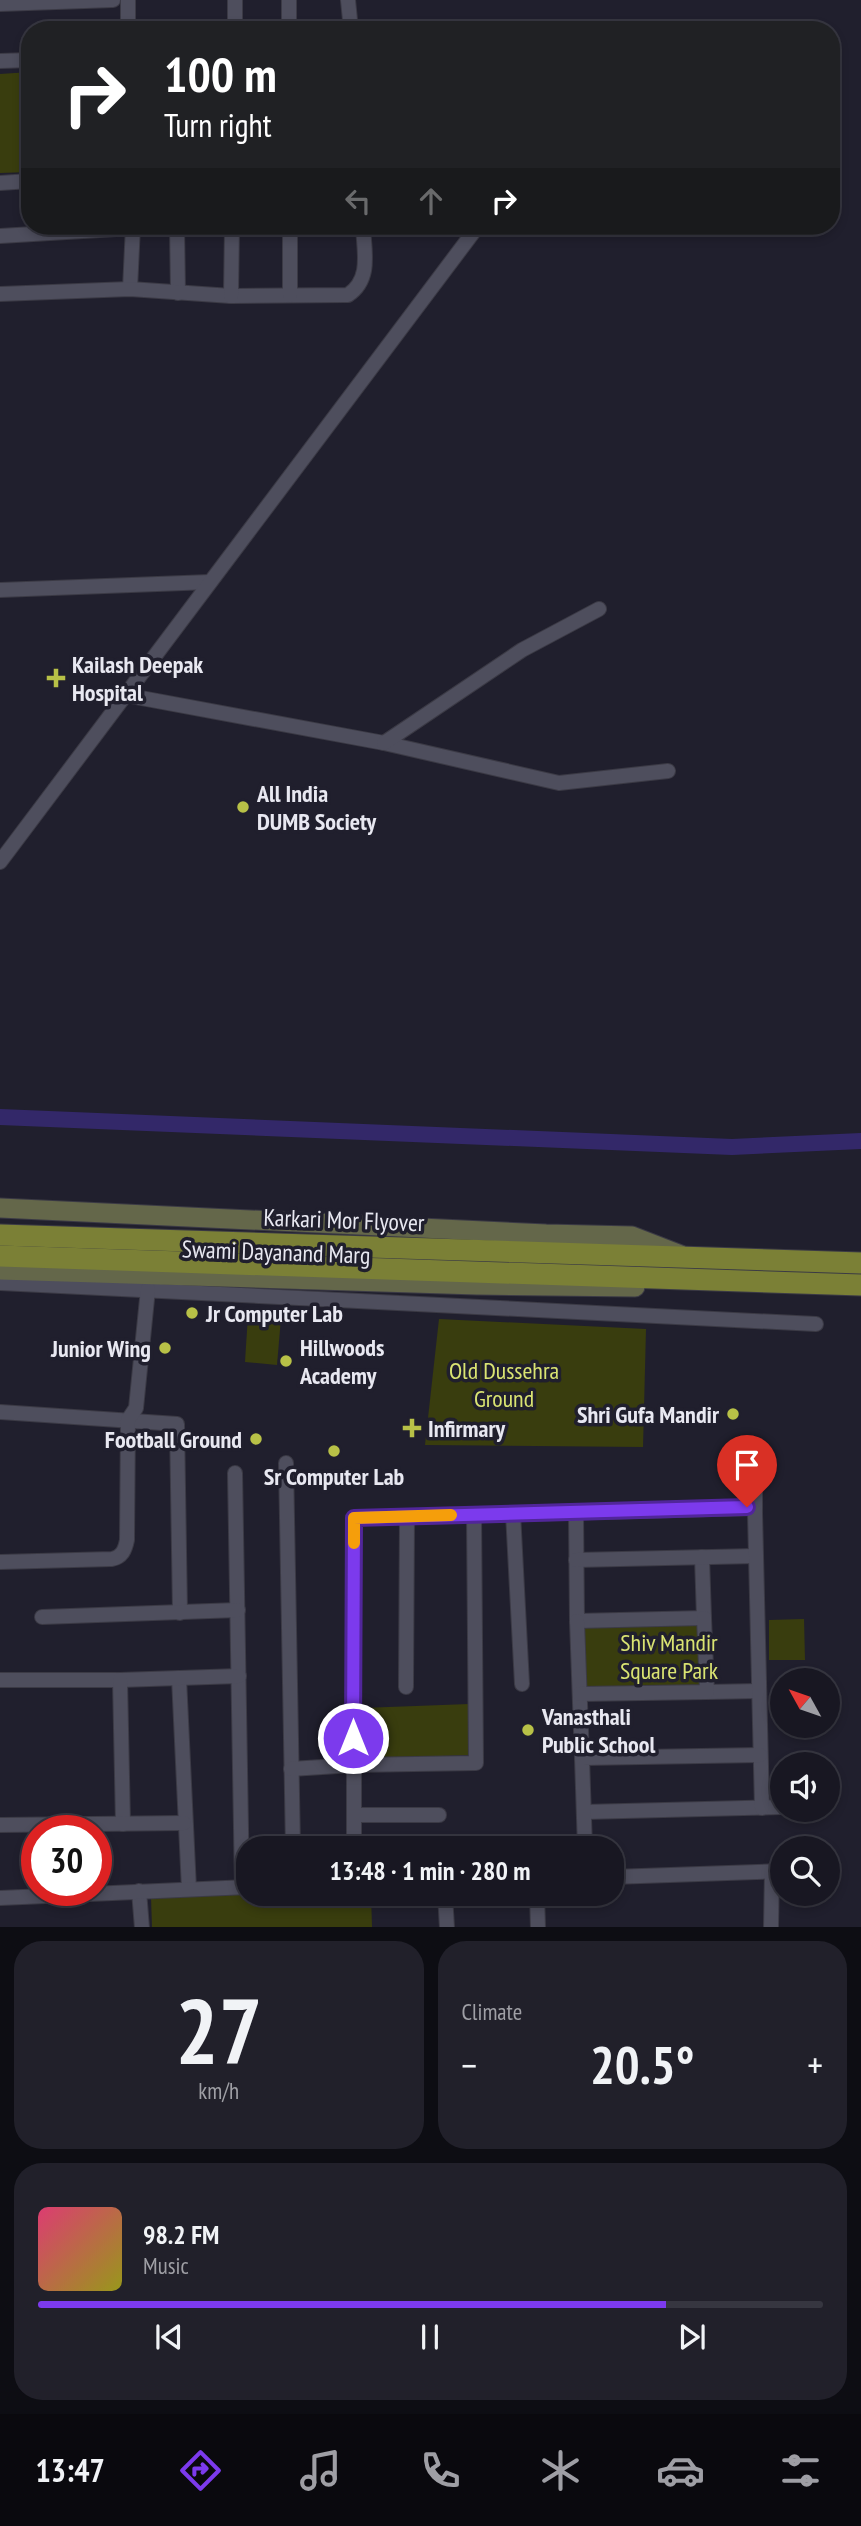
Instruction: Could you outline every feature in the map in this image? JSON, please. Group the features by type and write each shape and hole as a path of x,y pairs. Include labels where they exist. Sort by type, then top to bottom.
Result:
{"main road":[{"name":"Swami Dayanand Marg","path":"0,1208 632,1236 685,1256"},
{"name":"Karkari Mor Flyover","path":"0,1236 685,1256"},
{"name":"Karkari Mor Flyover","path":"0,1256 677,1279"},
{"path":"685,1256 861,1263"},
{"name":"Swami Dayanand Marg","path":"0,1270 551,1286 649,1287 677,1279"},
{"path":"677,1279 861,1284"}],"street":[{"path":"0,4 113,0"},
{"path":"128,0 128,21"},
{"path":"235,0 235,21"},
{"path":"289,0 289,21"},
{"path":"348,0 350,21"},
{"path":"0,61 21,60"},
{"path":"0,183 21,182"},
{"path":"0,236 21,235"},
{"path":"130,289 133,235"},
{"path":"177,235 178,293"},
{"path":"231,296 232,235"},
{"path":"290,235 290,295"},
{"path":"0,294 130,289 231,296 348,295 357,289 365,272 363,235"},
{"path":"0,863 471,235"},
{"path":"0,590 210,582"},
{"path":"384,743 522,650 599,609"},
{"path":"125,695 384,743 559,783 668,771"},
{"path":"0,1283 816,1324"},
{"path":"0,1562 118,1558 125,1550 128,1420 136,1408 148,1289"},
{"path":"0,1412 177,1424 180,1613"},
{"path":"286,1463 293,1836"},
{"path":"235,1473 244,1836"},
{"path":"755,1491 762,1808"},
{"path":"354,1836 354,1518 747,1507 752,1508 755,1513"},
{"path":"576,1512 585,1836"},
{"path":"513,1513 522,1684"},
{"path":"291,1769 476,1763 474,1514"},
{"path":"406,1687 407,1516"},
{"path":"576,1560 756,1556"},
{"path":"702,1557 708,1692"},
{"path":"42,1617 238,1610"},
{"path":"577,1621 704,1618"},
{"path":"0,1680 239,1676"},
{"path":"179,1678 188,1889"},
{"path":"120,1680 122,1824"},
{"path":"580,1695 759,1691"},
{"path":"582,1758 760,1755"},
{"path":"584,1812 770,1808"},
{"path":"354,1815 439,1815"},
{"path":"0,1825 184,1823"},
{"path":"624,1877 770,1871"},
{"path":"0,1898 236,1887"},
{"path":"139,1891 142,1927"},
{"path":"446,1906 447,1927"},
{"path":"537,1906 538,1927"},
{"path":"771,1927 773,1906"}],"green space":[{"path":"21,73 21,172 0,173 0,74"},
{"path":"248,1315 281,1318 277,1365 245,1362"},
{"name":"Old Dussehra Ground","path":"439,1319 646,1329 643,1447 425,1445"},
{"path":"804,1619 805,1660 769,1660 769,1620"},
{"name":"Shiv Mandir Square Park","path":"582,1624 700,1624 704,1687 583,1689"},
{"path":"469,1704 469,1755 362,1759 362,1708"},
{"path":"236,1893 236,1906 371,1906 372,1927 152,1927 151,1897"}],"waterway":[{"path":"0,1117 732,1147 861,1141"}],"slow traffic":[{"path":"354,1543 354,1518 451,1515"}],"place":[{"name":"Kailash Deepak Hospital","path":"56,678"},
{"name":"All India DUMB Society","path":"243,807"},
{"name":"Jr Computer Lab","path":"192,1313"},
{"name":"Junior Wing","path":"165,1348"},
{"name":"Hillwoods Academy","path":"286,1361"},
{"name":"Shri Gufa Mandir","path":"733,1414"},
{"name":"Infirmary","path":"412,1428"},
{"name":"Football Ground","path":"256,1439"},
{"name":"Sr Computer Lab","path":"334,1451"},
{"name":"Vanasthali Public School","path":"528,1730"}],"route":[{"path":"353,1738 354,1518 747,1507"}]}
